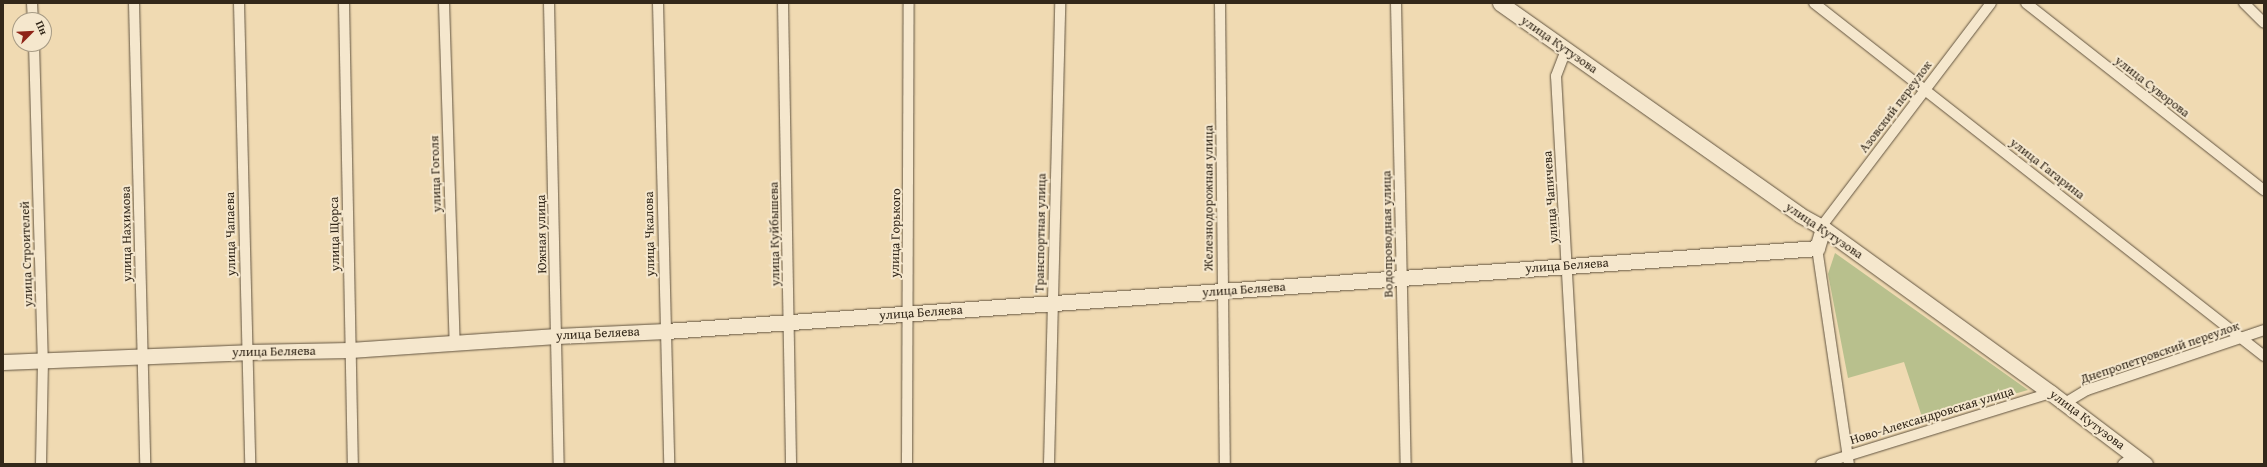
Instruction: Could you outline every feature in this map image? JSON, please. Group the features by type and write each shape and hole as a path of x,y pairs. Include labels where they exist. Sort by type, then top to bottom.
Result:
{"main road":[{"name":"улица Кутузова","path":"1500,3 1800,215 1822,227 2065,403 2134,461"},
{"path":"1817,248 1822,227"},
{"name":"улица Беляева","path":"3,362 247,352 350,350 557,336 666,331 1817,248"}],"street":[{"name":"улица Нахимова","path":"134,3 145,464"},
{"name":"улица Чапаева","path":"239,3 250,464"},
{"name":"улица Щорса","path":"344,3 353,464"},
{"name":"улица Гоголя","path":"444,3 455,344"},
{"name":"Южная улица","path":"549,3 557,336 558,464"},
{"name":"улица Чкалова","path":"658,3 669,464"},
{"name":"улица Куйбышева","path":"783,3 790,322 791,464"},
{"name":"улица Горького","path":"908,464 909,3"},
{"name":"Транспортная улица","path":"1049,464 1060,3"},
{"name":"Железнодорожная улица","path":"1220,3 1225,464"},
{"name":"Водопроводная улица","path":"1396,3 1406,464"},
{"name":"улица Гагарина","path":"1814,3 2264,356"},
{"name":"Азовский переулок","path":"1822,227 1991,3"},
{"name":"улица Суворова","path":"2026,3 2264,190"},
{"path":"2244,3 2264,23"},
{"name":"улица Чапичева","path":"1566,50 1556,76 1568,266 1578,464"},
{"name":"улица Строителей","path":"34,52 43,360 41,464"},
{"path":"1817,248 1848,460"},
{"name":"Днепропетровский переулок","path":"2065,403 2087,390 2243,339 2264,330"},
{"name":"Ново-Александровская улица","path":"1821,464 1848,460 2051,393"}],"green space":[{"path":"1835,253 2028,390 1923,420 1904,362 1848,378 1828,274"}]}
